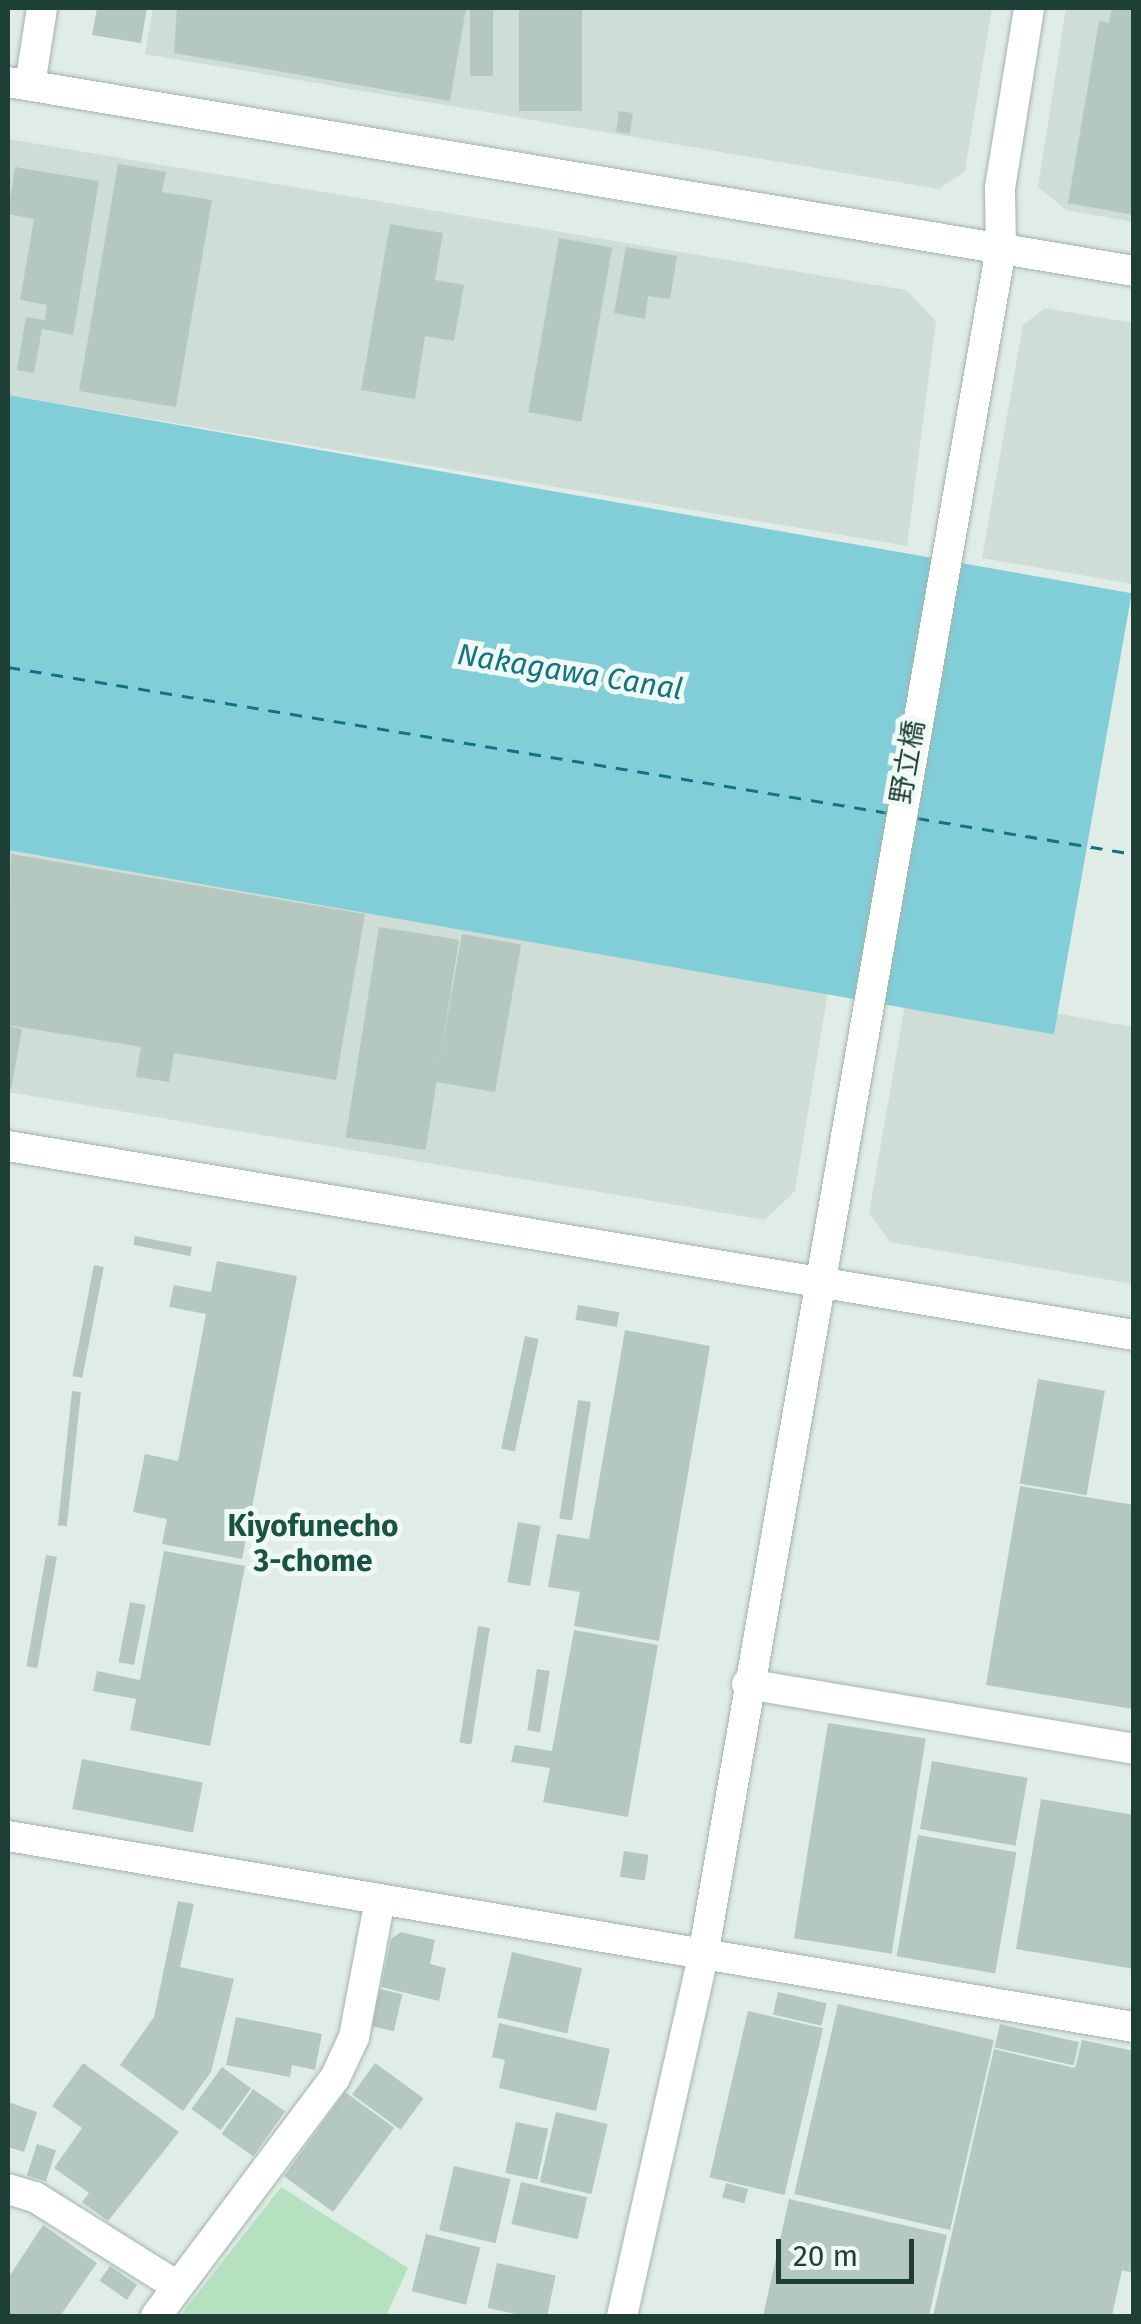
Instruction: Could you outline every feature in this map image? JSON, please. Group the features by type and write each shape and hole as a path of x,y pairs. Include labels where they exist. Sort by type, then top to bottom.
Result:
{"street":[{"path":"42,8 18,83 1134,271"},
{"name":"野立橋","path":"622,2316 703,1956 816,1282 1001,248 1000,188 1029,8"},
{"path":"8,1146 1134,1335"},
{"path":"747,1684 1134,1750"},
{"path":"8,1836 1134,2027"},
{"path":"156,2316 335,2078 354,2037 380,1900"},
{"path":"8,2190 35,2198 177,2286"}],"shaded area":[{"path":"153,8 992,8 965,171 939,189 145,54"},
{"path":"1066,8 1133,8 1133,222 1066,210 1038,187"},
{"path":"8,139 906,290 936,321 907,546 8,395"},
{"path":"1045,308 1133,323 1133,584 982,558 1023,325"},
{"path":"8,843 830,979 795,1191 765,1220 8,1092"},
{"path":"908,987 1133,1027 1133,1284 890,1242 869,1213"}],"green space":[{"path":"281,2187 408,2268 386,2316 180,2316"}],"water":[{"name":"Nakagawa Canal","path":"8,395 1132,593 1054,1034 8,850"}],"building":[{"path":"97,8 147,8 141,43 92,35"},
{"path":"177,8 466,8 450,101 174,53"},
{"path":"470,8 493,8 493,76 470,76"},
{"path":"519,8 582,8 582,111 519,111"},
{"path":"1112,8 1134,8 1134,215 1068,203 1099,21 1109,23"},
{"path":"619,111 633,113 630,134 616,132"},
{"path":"118,164 166,172 162,192 212,200 176,407 79,391"},
{"path":"15,167 99,181 73,335 42,329 34,373 17,370 26,317 45,320 47,305 20,300 34,219 8,214"},
{"path":"390,224 443,233 435,280 464,285 454,341 425,336 415,399 361,390"},
{"path":"559,238 612,247 581,422 528,412"},
{"path":"626,247 677,256 670,299 648,296 645,319 614,313"},
{"path":"11,854 365,914 336,1080 174,1053 169,1082 136,1077 141,1047 8,1025"},
{"path":"379,927 459,940 426,1150 346,1137"},
{"path":"462,934 521,944 495,1092 436,1082"},
{"path":"8,1026 22,1029 11,1089 8,1088"},
{"path":"135,1236 192,1247 190,1256 133,1245"},
{"path":"217,1261 297,1276 242,1559 162,1544 167,1519 133,1512 145,1454 178,1461 206,1314 169,1307 174,1285 211,1292"},
{"path":"94,1265 104,1267 82,1378 72,1376"},
{"path":"578,1305 619,1312 617,1327 575,1320"},
{"path":"625,1330 710,1346 659,1641 574,1626 580,1592 548,1587 557,1534 589,1539"},
{"path":"525,1336 539,1339 515,1451 501,1448"},
{"path":"1038,1379 1105,1391 1087,1495 1020,1483"},
{"path":"72,1391 81,1392 67,1526 58,1525"},
{"path":"578,1400 591,1402 572,1521 559,1519"},
{"path":"1020,1486 1134,1505 1133,1709 986,1685"},
{"path":"518,1522 541,1526 530,1586 507,1582"},
{"path":"164,1551 245,1566 210,1746 130,1730 136,1699 93,1691 97,1671 140,1680"},
{"path":"46,1555 57,1557 37,1668 26,1666"},
{"path":"130,1602 146,1605 134,1665 118,1662"},
{"path":"478,1626 490,1628 471,1744 460,1743"},
{"path":"574,1630 658,1645 628,1817 543,1802 550,1768 511,1762 515,1745 552,1751"},
{"path":"537,1669 550,1671 540,1732 527,1730"},
{"path":"828,1723 926,1738 892,1954 794,1938"},
{"path":"82,1759 203,1782 193,1833 72,1809"},
{"path":"932,1761 1028,1778 1016,1846 920,1829"},
{"path":"1041,1799 1134,1815 1134,1969 1016,1949"},
{"path":"918,1835 1016,1852 995,1973 897,1956"},
{"path":"624,1851 649,1855 645,1881 620,1877"},
{"path":"178,1901 194,1904 180,1967 234,1979 211,2072 183,2111 120,2065 154,2017"},
{"path":"401,1932 435,1940 430,1964 446,1968 439,2001 381,1987 391,1939"},
{"path":"512,1952 582,1968 567,2033 497,2017"},
{"path":"380,1989 402,1994 394,2031 371,2026"},
{"path":"778,1992 827,2003 822,2026 773,2014"},
{"path":"838,2004 994,2040 950,2230 794,2194"},
{"path":"748,2011 823,2028 785,2195 710,2178"},
{"path":"236,2017 322,2034 315,2070 292,2065 290,2077 226,2065"},
{"path":"499,2023 610,2049 596,2111 499,2088 505,2060 492,2057"},
{"path":"1000,2024 1079,2042 1074,2066 995,2047"},
{"path":"1082,2040 1134,2051 1134,2273 1122,2270 1112,2316 933,2316 994,2049 1075,2068"},
{"path":"83,2063 179,2132 108,2221 82,2202 89,2193 54,2168 82,2128 52,2106"},
{"path":"375,2063 424,2098 401,2130 352,2095"},
{"path":"222,2067 251,2088 221,2130 191,2109"},
{"path":"253,2089 285,2111 253,2156 221,2134"},
{"path":"345,2092 394,2128 333,2212 284,2176"},
{"path":"8,2102 37,2112 24,2152 8,2147"},
{"path":"556,2112 608,2124 591,2194 540,2182"},
{"path":"516,2122 548,2129 537,2180 505,2173"},
{"path":"37,2144 56,2150 46,2182 27,2175"},
{"path":"454,2166 511,2179 496,2243 439,2230"},
{"path":"521,2182 587,2197 578,2239 511,2224"},
{"path":"726,2183 748,2189 744,2203 722,2197"},
{"path":"789,2199 947,2235 929,2316 763,2316"},
{"path":"43,2225 97,2263 60,2316 8,2316 8,2278"},
{"path":"426,2234 480,2248 466,2305 412,2291"},
{"path":"497,2263 556,2275 547,2316 487,2308"},
{"path":"110,2266 137,2285 127,2300 100,2281"}],"ferry route":[{"path":"8,667 889,813"},
{"path":"917,818 1134,854"}],"district":[{"name":"Kiyofunecho 3-chome","path":"313,1543"}]}
